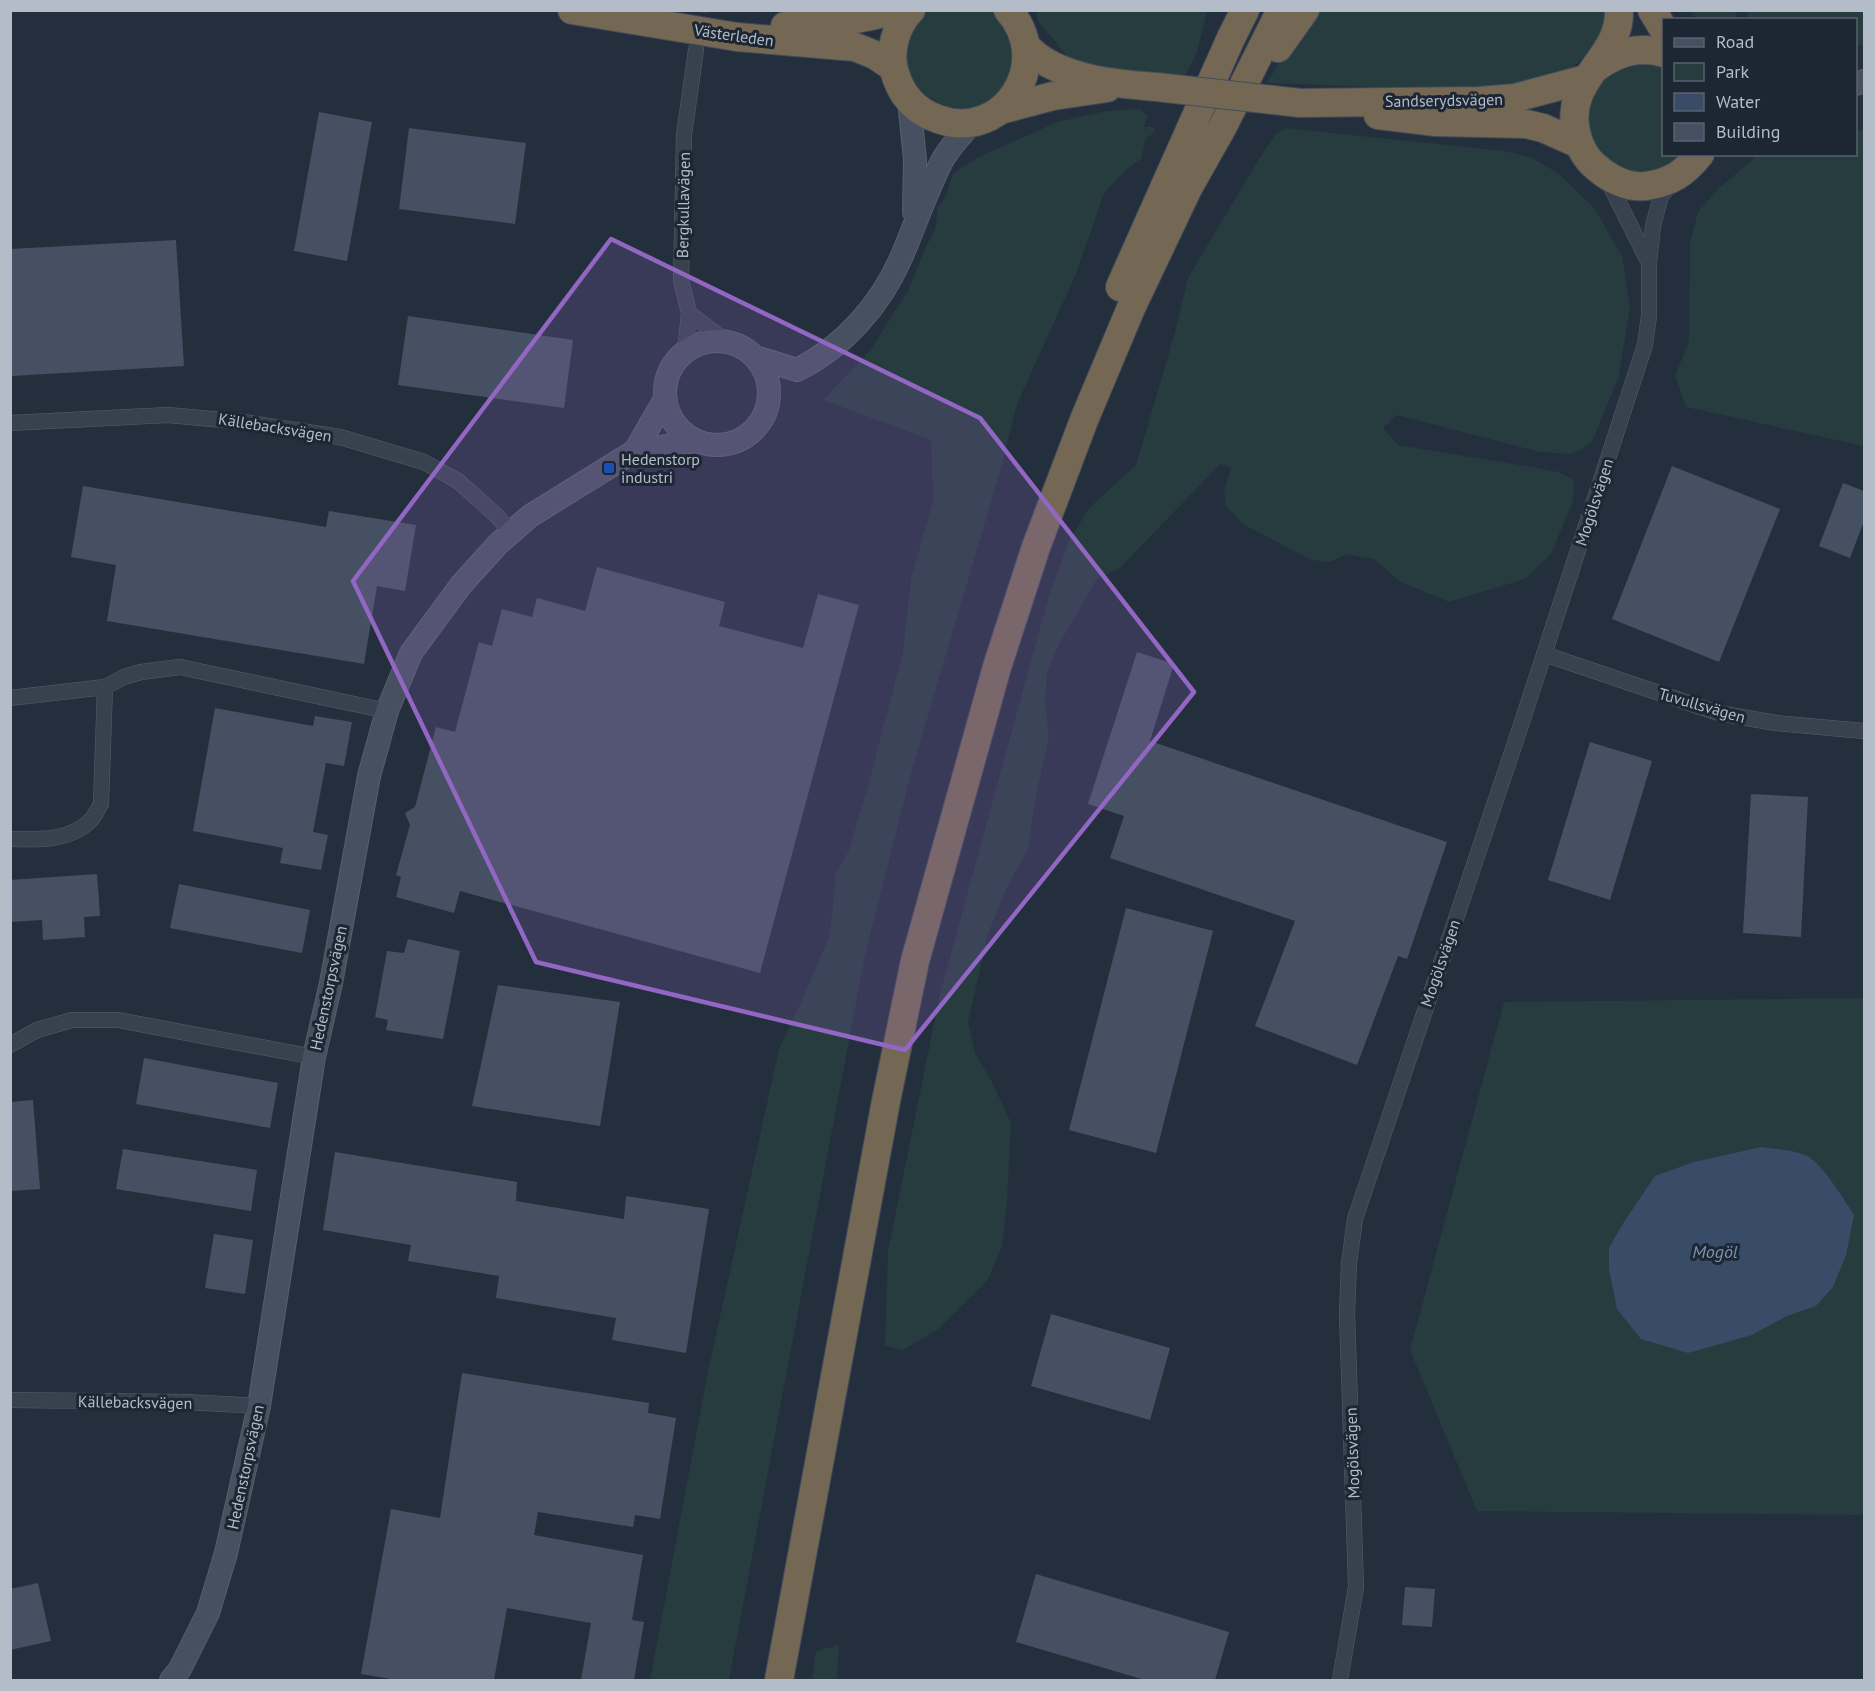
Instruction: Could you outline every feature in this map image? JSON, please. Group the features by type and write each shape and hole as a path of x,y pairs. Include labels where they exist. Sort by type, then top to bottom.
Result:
{"highway":[{"name":"Västerleden","path":"572,10 747,38 855,47 875,55 893,67"},
{"name":"Västerleden","path":"652,10 743,24 782,26 812,25 872,17 894,10"},
{"path":"812,25 845,10"},
{"path":"911,10 900,26 892,53 893,67 899,85 909,101 928,116 946,122 970,124"},
{"path":"1231,39 1236,10"},
{"path":"762,1680 804,1473 869,1096 899,959 944,791 987,643 1063,427 1125,276 1245,10"},
{"path":"779,1680 886,1101 915,961 997,667 1032,558 1084,420 1136,298 1188,188 1223,126 1281,10"},
{"path":"1223,126 1305,10"},
{"path":"1619,10 1616,36 1576,99 1574,122 1579,144 1590,161 1605,175 1622,183 1641,186 1660,184 1677,177 1690,167 1698,156"},
{"path":"1652,10 1662,27"},
{"path":"1000,111 1019,87 1024,74 1026,46 1022,31 1012,13"},
{"name":"Sandserydsvägen","path":"1026,46 1035,56 1056,68 1143,86 1300,103 1428,122 1526,124 1543,128 1579,144"},
{"name":"Sandserydsvägen","path":"1300,103 1479,101 1515,98 1591,73 1610,57 1630,50 1662,53"},
{"name":"Sandserydsvägen","path":"970,124 980,122 1000,111 1074,92 1143,86"}],"street":[{"name":"Bergkullavägen","path":"685,352 689,313 681,280 684,135 696,50"},
{"path":"909,101 915,160 914,226"},
{"path":"728,342 705,342 685,352 669,373 665,391 667,408 675,424 688,437 715,445 733,443 749,435 756,429 797,370 831,351 858,325 892,278 942,161 970,124"},
{"name":"Mogölsvägen","path":"1605,175 1649,263"},
{"name":"Mogölsvägen","path":"1340,1680 1356,1587 1347,1313 1349,1263 1355,1219 1645,345 1649,316 1649,263 1653,226 1661,196 1677,177"},
{"path":"689,313 728,342 746,349 755,357 764,370 768,384 769,399 765,413"},
{"path":"755,357 797,370"},
{"path":"635,451 665,399"},
{"name":"Källebacksvägen","path":"10,423 168,415 244,422 340,437 424,462 458,482 497,516 511,532"},
{"name":"Hedenstorpsvägen","path":"171,1680 180,1669 200,1630 218,1582 259,1406 314,1057 331,983 369,776 387,711 411,653 461,585 511,532 553,501 635,451 697,441"},
{"name":"Tuvullsvägen","path":"1544,654 1718,713 1776,723 1864,731"},
{"path":"10,698 105,687 124,677 141,672 180,667 387,711"},
{"path":"10,839 47,840 76,831 92,820 101,804 105,687"},
{"path":"10,1045 37,1030 72,1020 118,1020 314,1057"},
{"name":"Källebacksvägen","path":"10,1400 185,1402 259,1406"}],"highlighted area":[{"path":"611,239 980,418 1194,692 905,1050 536,962 353,581"}],"green space":[{"path":"993,10 1006,26 1012,39 1014,53 1007,82 990,101 969,108 948,106 928,96 913,79 906,58 910,35 928,11"},
{"path":"1036,11 1207,11 1197,52 1185,76 1104,70 1068,57 1038,21"},
{"path":"1315,11 1608,11 1608,22 1594,50 1556,80 1480,91 1267,83 1295,36"},
{"path":"1690,11 1735,11 1737,18 1695,18"},
{"path":"1747,11 1864,11 1864,44 1857,46 1857,18 1748,18"},
{"path":"1656,61 1662,64 1662,156 1681,156 1661,169 1638,173 1615,167 1590,142 1584,107 1610,68"},
{"path":"1140,109 1148,116 1144,127 1154,127 1154,133 1146,138 1141,159 1127,169 1104,193 1076,274 1017,404 1001,468 914,763 865,955 729,1680 650,1680 708,1371 779,1049 829,937 835,875 849,850 868,786 903,651 911,579 933,501 931,440 823,400 871,349 908,291 935,229 938,207 945,198 953,174 977,158 1057,122 1106,111"},
{"path":"1285,128 1503,151 1531,157 1559,174 1594,208 1622,256 1630,307 1619,376 1592,442 1572,454 1540,452 1397,415 1383,428 1398,445 1558,472 1574,480 1573,501 1551,554 1525,579 1449,602 1401,582 1374,559 1346,554 1330,562 1311,560 1243,524 1226,506 1224,491 1231,468 1220,464 1121,567 1097,579 1058,646 1047,672 1045,701 1049,738 1036,795 1028,849 1006,889 988,934 968,1023 975,1053 992,1082 1011,1123 1002,1247 987,1281 937,1330 903,1350 885,1346 888,1251 940,994 1049,595 1069,541 1089,508 1136,465 1174,336 1188,278 1256,164 1275,135"},
{"path":"1864,129 1864,446 1686,407 1675,376 1689,341 1690,242 1698,212 1717,190 1757,156 1857,156 1857,131"},
{"path":"1864,998 1864,1515 1477,1511 1410,1350 1504,1002","holes":["1761,1147 1785,1150 1809,1157 1833,1287 1816,1306 1787,1316 1752,1335 1694,1162"]},
{"path":"839,1645 837,1680 812,1680 816,1651"}],"water":[{"name":"Mogöl","path":"1761,1147 1796,1152 1813,1160 1833,1183 1854,1215 1846,1255 1833,1287 1816,1306 1787,1316 1752,1335 1688,1353 1641,1339 1617,1309 1609,1269 1609,1248 1622,1225 1655,1176 1694,1162"}],"building":[{"path":"319,112 372,122 347,261 294,251"},
{"path":"409,128 526,143 515,224 399,209"},
{"path":"176,240 184,366 12,376 10,249"},
{"path":"408,316 573,340 564,408 398,385"},
{"path":"1672,466 1780,509 1719,662 1612,619"},
{"path":"1843,483 1864,491 1864,521 1850,558 1819,546"},
{"path":"83,486 326,527 329,511 416,525 405,591 377,586 364,664 107,621 116,565 71,557"},
{"path":"597,567 725,602 719,626 803,648 818,594 859,605 760,973 460,891 454,913 396,897 401,877 396,875 410,825 405,813 415,807 436,727 455,732 479,642 492,646 502,609 532,617 537,598 585,611"},
{"path":"1137,652 1174,664 1150,741 1447,842 1407,959 1398,956 1357,1065 1255,1026 1295,921 1110,858 1124,816 1088,804"},
{"path":"215,708 313,726 315,716 352,722 344,766 326,763 313,832 328,835 321,870 280,863 283,848 193,831"},
{"path":"1590,742 1652,761 1610,900 1548,880"},
{"path":"1751,794 1808,797 1801,937 1743,933"},
{"path":"97,874 100,916 84,917 85,937 43,940 42,920 10,922 10,880"},
{"path":"179,884 310,910 302,953 170,928"},
{"path":"1126,908 1213,931 1156,1153 1069,1130"},
{"path":"408,939 460,951 443,1039 386,1030 388,1020 375,1017 387,951 404,953"},
{"path":"498,985 620,1002 600,1126 472,1106"},
{"path":"144,1058 278,1083 270,1128 136,1104"},
{"path":"33,1100 40,1189 10,1191 10,1102"},
{"path":"123,1149 257,1170 251,1211 116,1189"},
{"path":"335,1152 517,1182 516,1201 624,1219 626,1196 709,1209 686,1353 612,1340 616,1318 496,1298 499,1276 408,1261 411,1245 323,1230"},
{"path":"214,1234 253,1240 245,1294 205,1288"},
{"path":"1051,1314 1170,1348 1150,1420 1031,1386"},
{"path":"462,1373 649,1403 648,1413 676,1418 660,1519 635,1515 633,1527 538,1512 534,1535 643,1555 632,1620 644,1622 634,1680 581,1680 591,1623 507,1608 494,1680 398,1680 361,1674 391,1509 440,1518"},
{"path":"1036,1574 1229,1632 1215,1680 1145,1680 1016,1642"},
{"path":"38,1583 51,1641 10,1650 10,1589"},
{"path":"1405,1587 1435,1589 1432,1627 1402,1625"}],"tunnel":[{"path":"697,35 700,10"}],"place":[{"name":"Hedenstorp industri","path":"609,468"}]}
